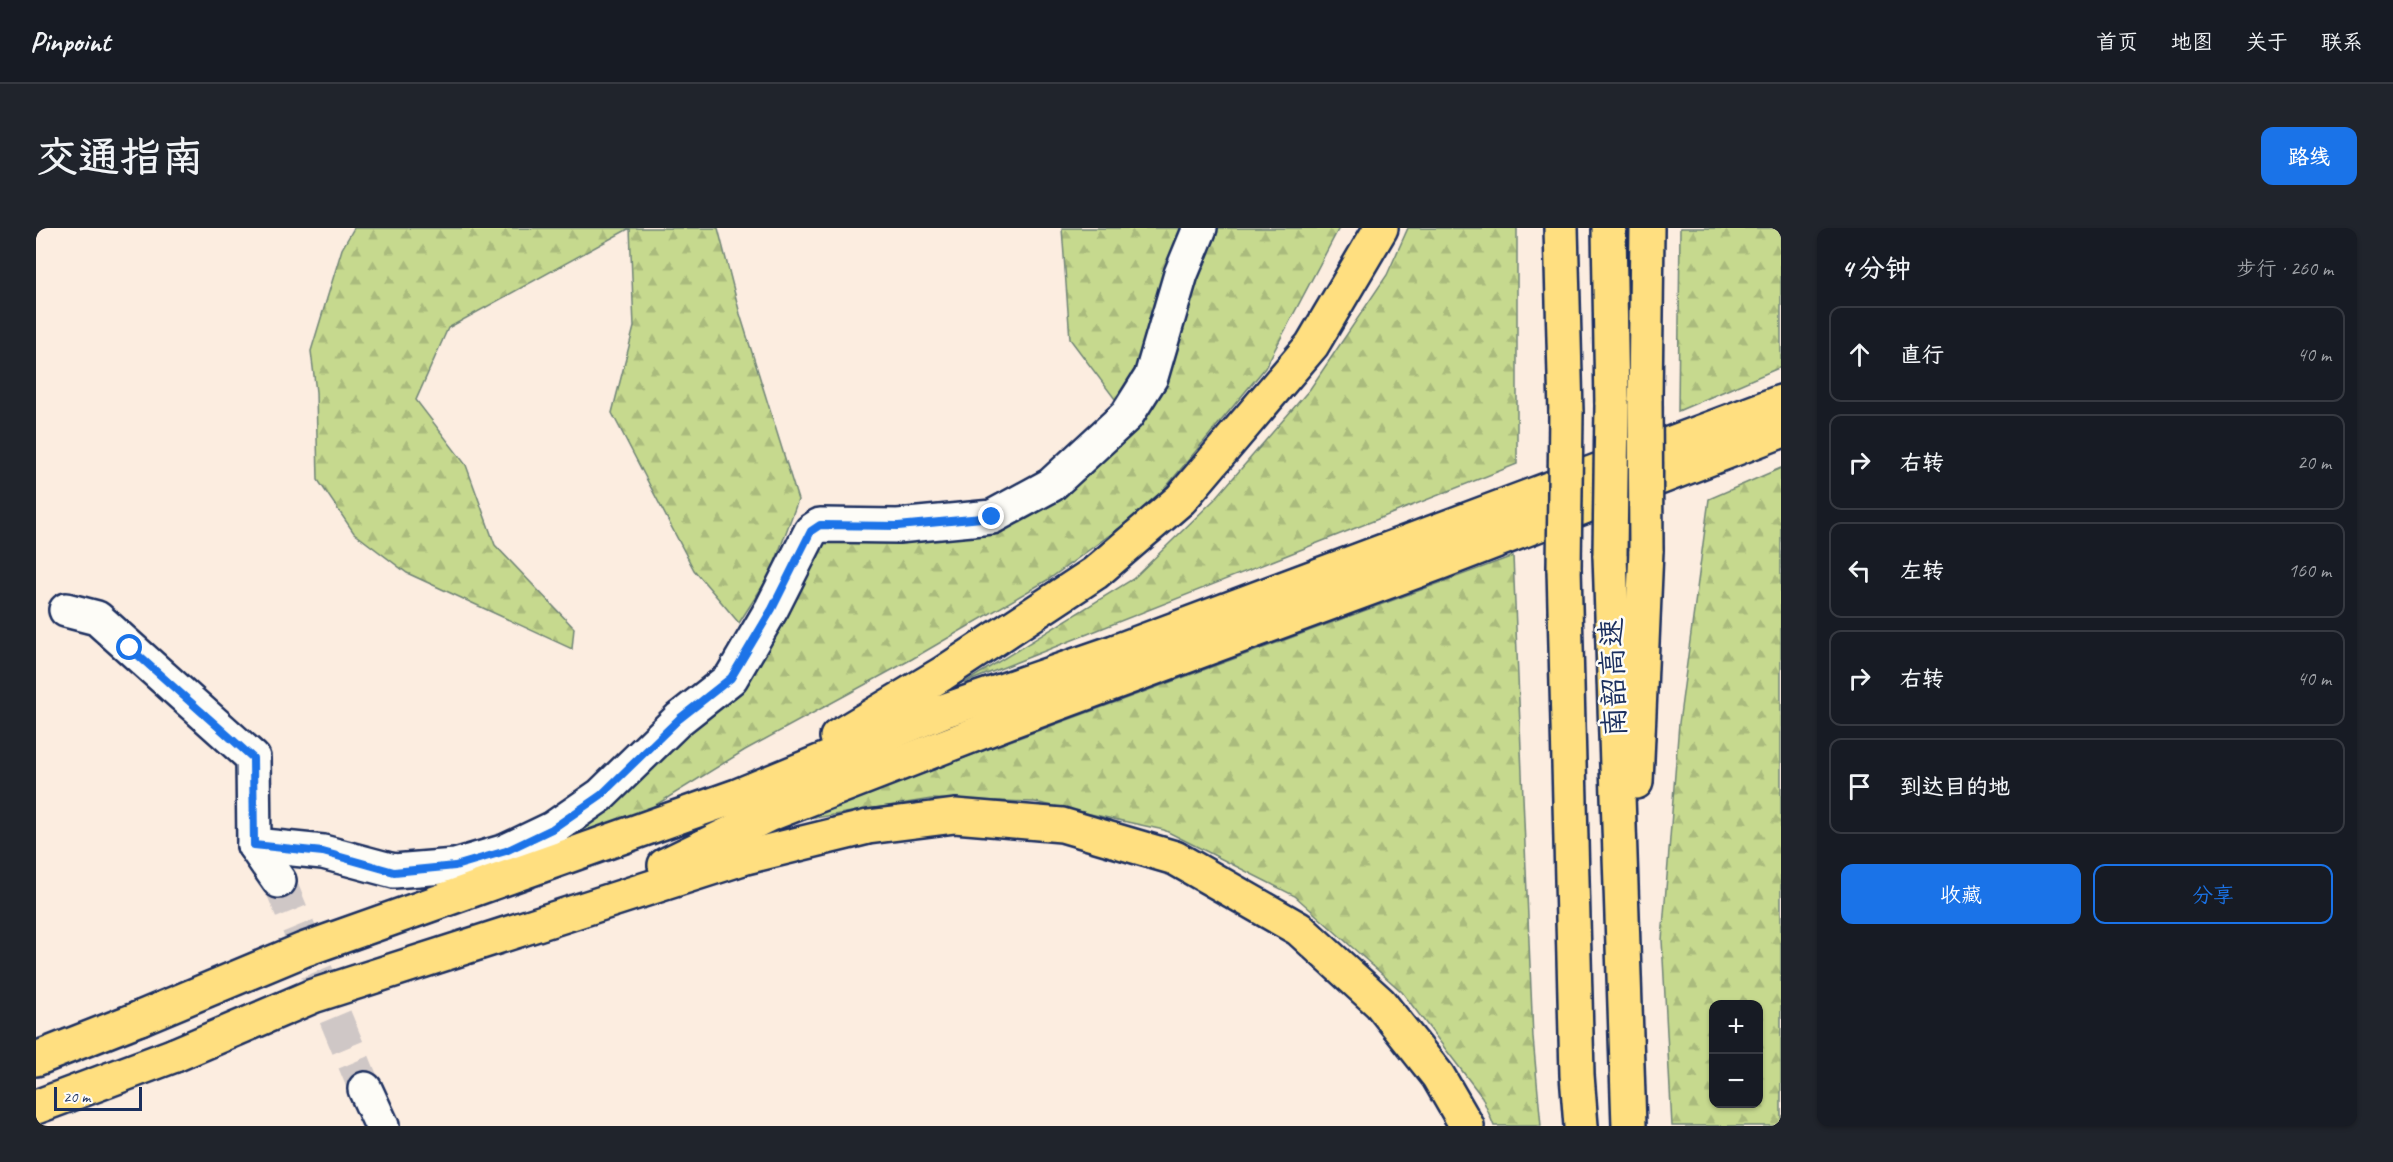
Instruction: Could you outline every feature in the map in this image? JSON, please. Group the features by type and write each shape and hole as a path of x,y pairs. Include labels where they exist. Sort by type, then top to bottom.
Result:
{"main road":[{"path":"737,796 942,674 1095,573 1181,499 1312,345 1381,228"},
{"name":"南韶高速","path":"1561,228 1566,413 1564,568 1576,1075 1581,1126"},
{"name":"南韶高速","path":"1609,228 1612,405 1610,555 1624,1060 1629,1126"},
{"path":"1624,1060 1646,550 1647,228"},
{"path":"36,1059 303,950 737,796 943,711 1136,644 1781,402"},
{"path":"566,914 770,814 1002,724 1452,558 1781,431"},
{"path":"36,1107 175,1055 313,996 746,857 868,826 955,816 1062,825 1175,858 1299,929 1380,1003 1438,1076 1467,1126"}],"street":[{"path":"254,845 323,852 394,872 455,866 506,851 552,829 601,795 679,719 731,678 772,609 811,531 820,525 898,526 992,517 1051,485 1084,457 1127,415 1151,378 1181,274 1200,228"},
{"path":"66,610 97,618 253,758 254,845 279,881"},
{"path":"365,1089 382,1126"}],"green space":[{"path":"354,228 630,228 448,328 416,400 466,465 495,545 574,628 572,649 407,573 354,533 318,480 316,392 311,351 342,249"},
{"path":"630,228 718,228 740,314 798,500 771,573 739,623 694,570 612,413 634,327"},
{"path":"1062,228 1339,228 1265,368 1151,505 1049,579 912,659 745,750 633,819 571,844 552,829 731,678 811,531 992,517 1127,415 1070,339"},
{"path":"1408,228 1517,228 1517,464 964,683 1133,579 1215,499 1310,389 1387,275"},
{"path":"1680,228 1781,228 1781,367 1678,411"},
{"path":"1781,468 1781,1126 1672,1126 1662,940 1679,723 1709,499"},
{"path":"1513,556 1533,1038 1541,1126 1494,1126 1482,1097 1402,992 1295,896 1164,830 1035,802 931,799 790,822"}],"tunnel":[{"path":"279,881 365,1089"}],"route":[{"path":"130,648 253,758 254,845 323,852 394,872 455,866 506,851 552,829 601,795 679,719 731,678 772,609 811,531 820,525 898,526 992,517"}]}
